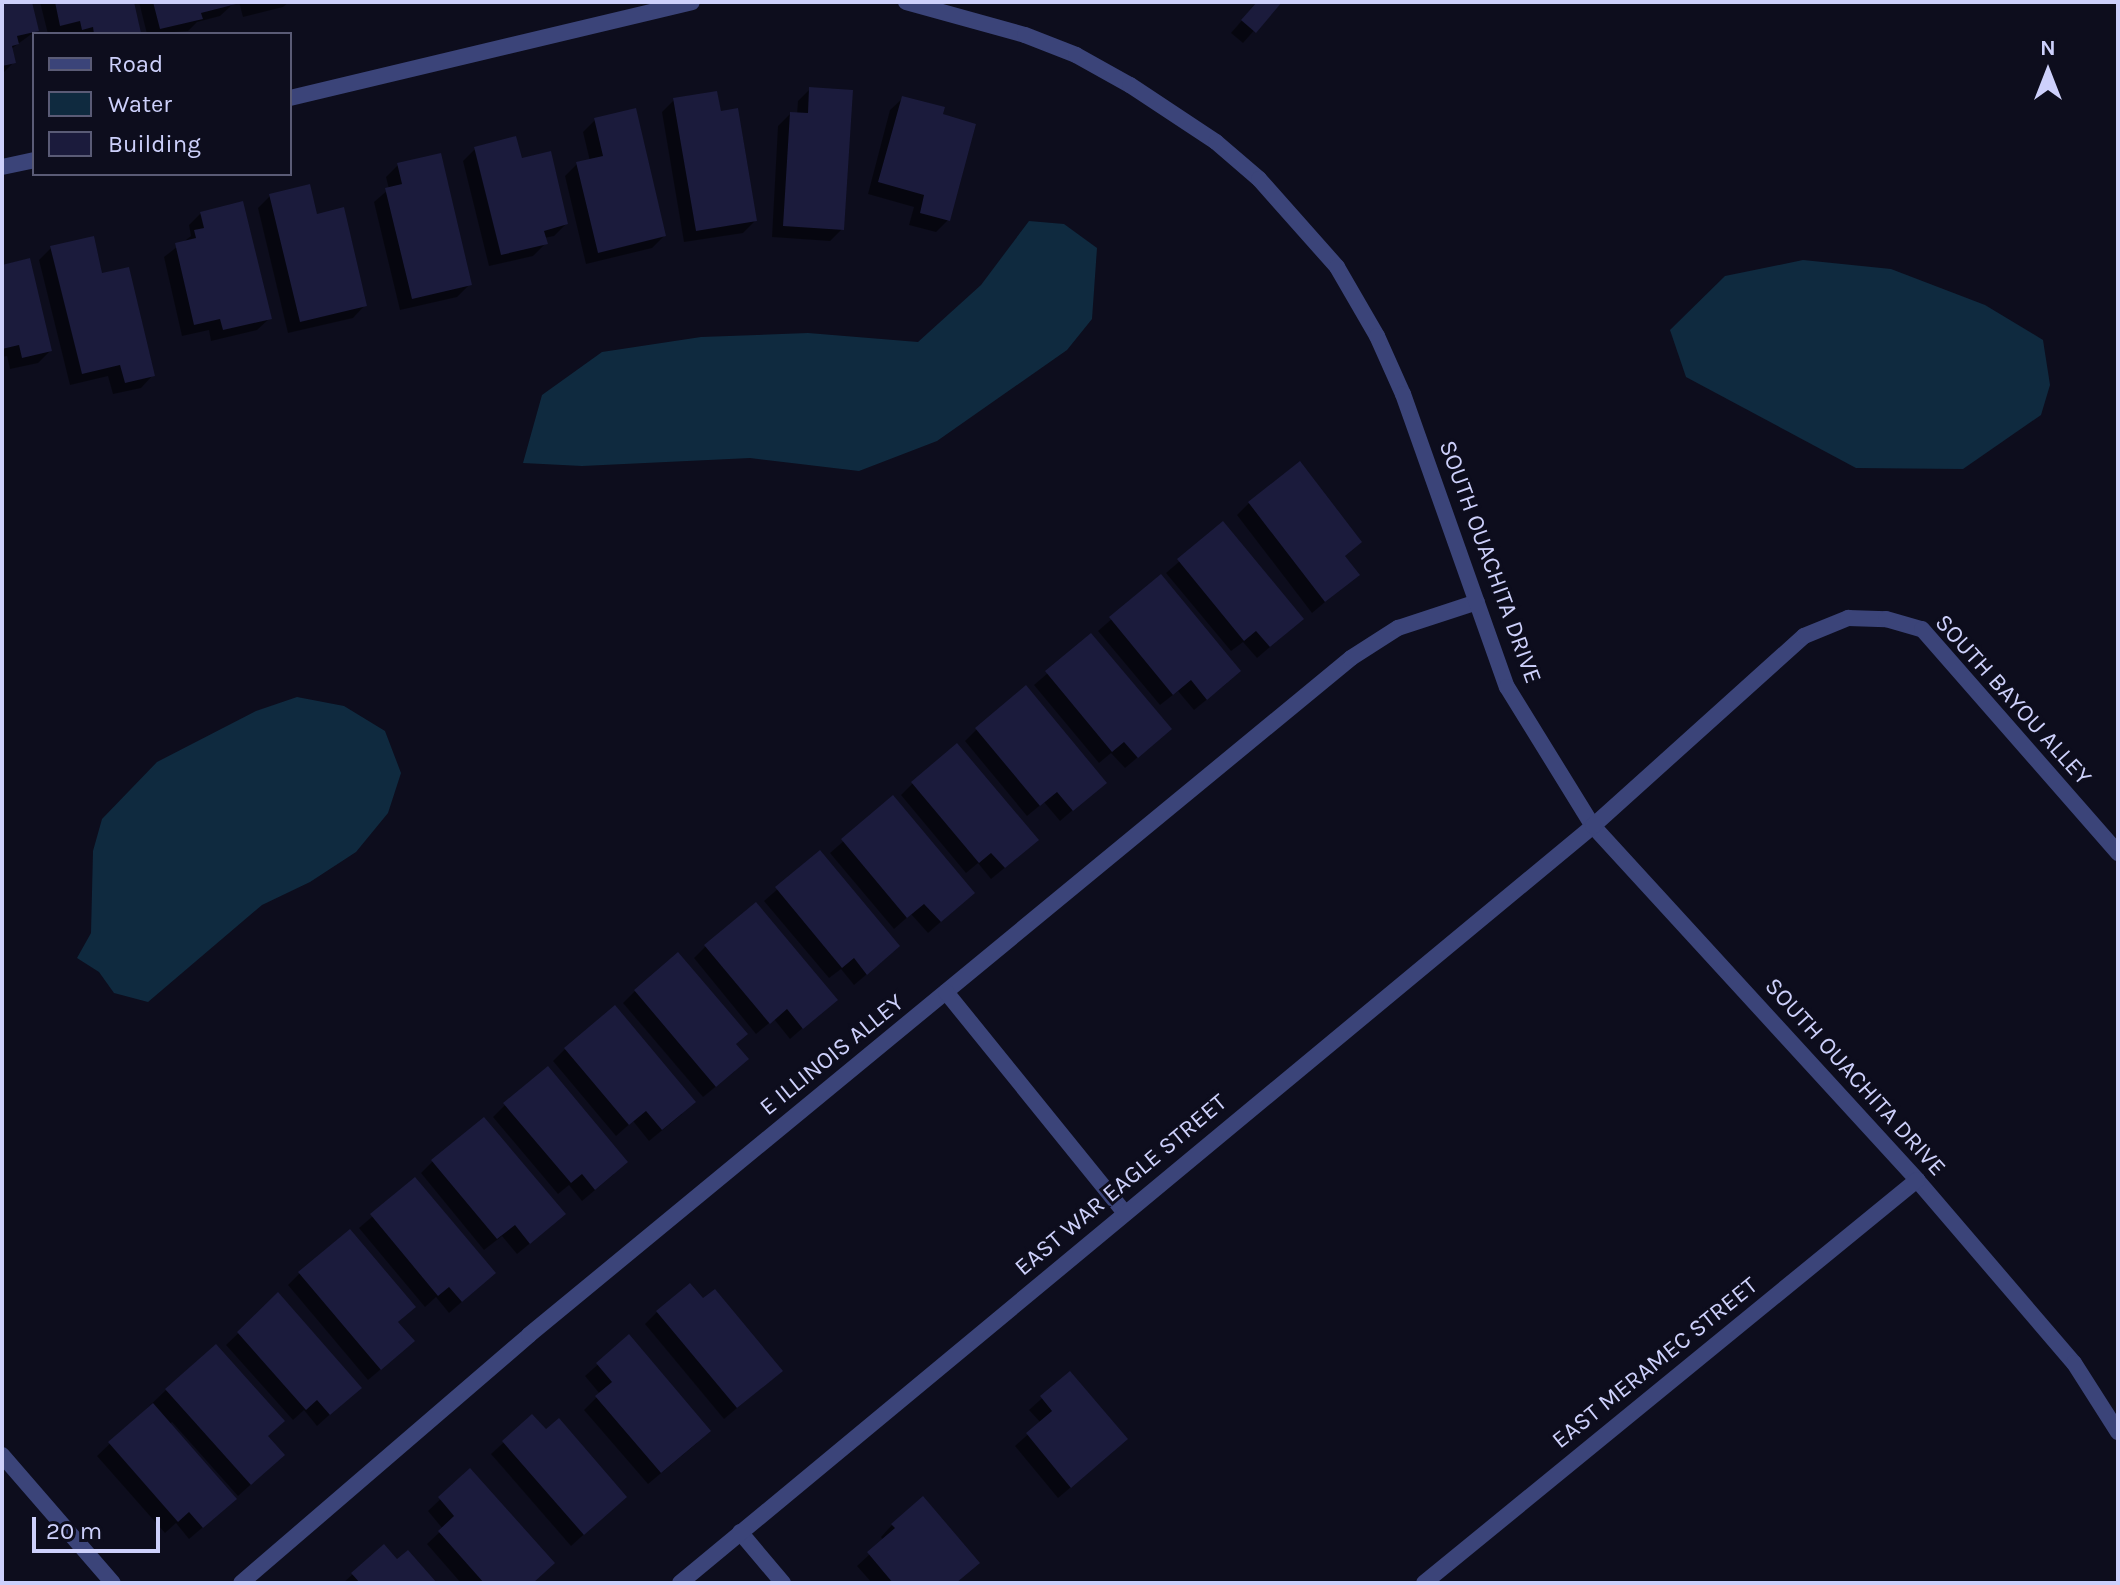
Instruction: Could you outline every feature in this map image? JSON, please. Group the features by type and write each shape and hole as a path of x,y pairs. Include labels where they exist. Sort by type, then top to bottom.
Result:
{"street":[{"path":"292,98 692,2"},
{"name":"SOUTH OUACHITA DRIVE","path":"906,2 1025,35 1076,55 1173,111 1259,179 1337,267 1377,336 1403,394 1507,687 1593,826 1917,1180 2074,1363 2118,1432"},
{"path":"2,167 32,160"},
{"name":"E ILLINOIS ALLEY","path":"241,1583 529,1335 1351,658 1398,628 1477,602"},
{"name":"SOUTH BAYOU ALLEY","path":"1593,826 1804,636 1848,618 1886,619 1922,629 2118,853"},
{"name":"EAST WAR EAGLE STREET","path":"680,1583 1593,826"},
{"path":"946,992 1125,1213"},
{"name":"EAST MERAMEC STREET","path":"1424,1583 1917,1180"},
{"path":"2,1455 113,1583"},
{"path":"740,1532 783,1583"}],"water":[{"path":"1029,221 1064,224 1097,248 1092,319 1067,350 937,441 859,471 750,458 582,466 523,463 542,395 602,352 701,337 808,333 918,342 981,285"},
{"path":"1803,260 1891,269 1985,305 2043,340 2050,385 2041,415 1963,469 1856,468 1686,377 1670,330 1725,276"},
{"path":"297,697 344,706 385,731 401,773 388,813 356,852 310,882 262,905 148,1002 114,993 99,972 77,958 91,933 93,851 102,819 157,762 256,711"}],"building":[{"path":"2,2 32,2 39,31 17,36 19,44 12,46 16,63 2,66"},
{"path":"55,2 134,2 141,32 94,32 93,27 82,30 80,21 60,26"},
{"path":"153,2 240,3 201,13 203,19 160,29"},
{"path":"1257,2 1282,2 1256,33 1241,20"},
{"path":"809,87 853,90 844,230 783,226 790,112 808,113"},
{"path":"717,91 721,111 738,108 757,221 696,231 673,98"},
{"path":"902,96 945,107 943,114 976,124 950,221 920,213 924,195 878,182"},
{"path":"636,108 666,236 598,253 576,162 603,156 594,118"},
{"path":"516,136 522,158 551,151 568,224 544,231 548,244 501,255 474,147"},
{"path":"441,153 472,285 412,299 385,188 402,184 397,163"},
{"path":"310,184 317,214 344,207 367,306 300,322 269,194"},
{"path":"243,201 272,319 223,330 220,319 194,325 175,243 196,238 194,230 204,228 200,212"},
{"path":"94,236 102,273 129,267 155,376 125,383 120,365 82,374 50,246"},
{"path":"30,258 52,351 22,358 19,345 2,349 2,265"},
{"path":"1300,461 1362,542 1345,556 1360,575 1325,602 1248,502"},
{"path":"1223,521 1304,619 1270,647 1256,631 1244,641 1177,559"},
{"path":"1161,574 1241,671 1207,700 1191,680 1173,695 1109,617"},
{"path":"1091,633 1172,729 1138,758 1124,742 1112,752 1045,671"},
{"path":"1026,685 1107,783 1073,811 1057,792 1040,806 975,728"},
{"path":"957,743 1039,840 1005,868 991,853 979,863 911,782"},
{"path":"893,795 975,893 941,922 924,904 907,918 841,839"},
{"path":"820,850 900,946 867,975 854,958 842,968 775,887"},
{"path":"756,902 838,1000 803,1029 787,1009 770,1024 704,945"},
{"path":"678,952 748,1034 736,1044 749,1059 716,1087 634,990"},
{"path":"615,1005 696,1102 662,1130 646,1111 629,1125 564,1048"},
{"path":"548,1066 628,1162 595,1190 582,1174 571,1183 503,1103"},
{"path":"484,1117 566,1214 530,1244 515,1225 497,1239 431,1160"},
{"path":"415,1177 496,1273 462,1302 449,1287 438,1296 370,1214"},
{"path":"350,1229 416,1307 398,1322 415,1341 381,1370 298,1272"},
{"path":"690,1283 703,1298 715,1289 783,1371 737,1408 656,1311"},
{"path":"278,1292 362,1388 330,1415 317,1400 306,1410 237,1332"},
{"path":"629,1334 711,1431 661,1473 595,1396 612,1382 596,1363"},
{"path":"216,1344 285,1421 268,1436 285,1455 251,1485 165,1389"},
{"path":"1070,1371 1128,1439 1071,1488 1026,1433 1052,1411 1040,1396"},
{"path":"153,1403 237,1499 203,1528 189,1512 178,1522 108,1442"},
{"path":"532,1414 546,1429 559,1418 627,1497 584,1535 502,1441"},
{"path":"470,1468 555,1563 533,1583 484,1583 438,1531 454,1516 438,1497"},
{"path":"923,1496 980,1563 956,1583 893,1583 867,1552 895,1528 891,1524"},
{"path":"384,1544 397,1559 408,1550 437,1583 360,1583 351,1573"}]}
